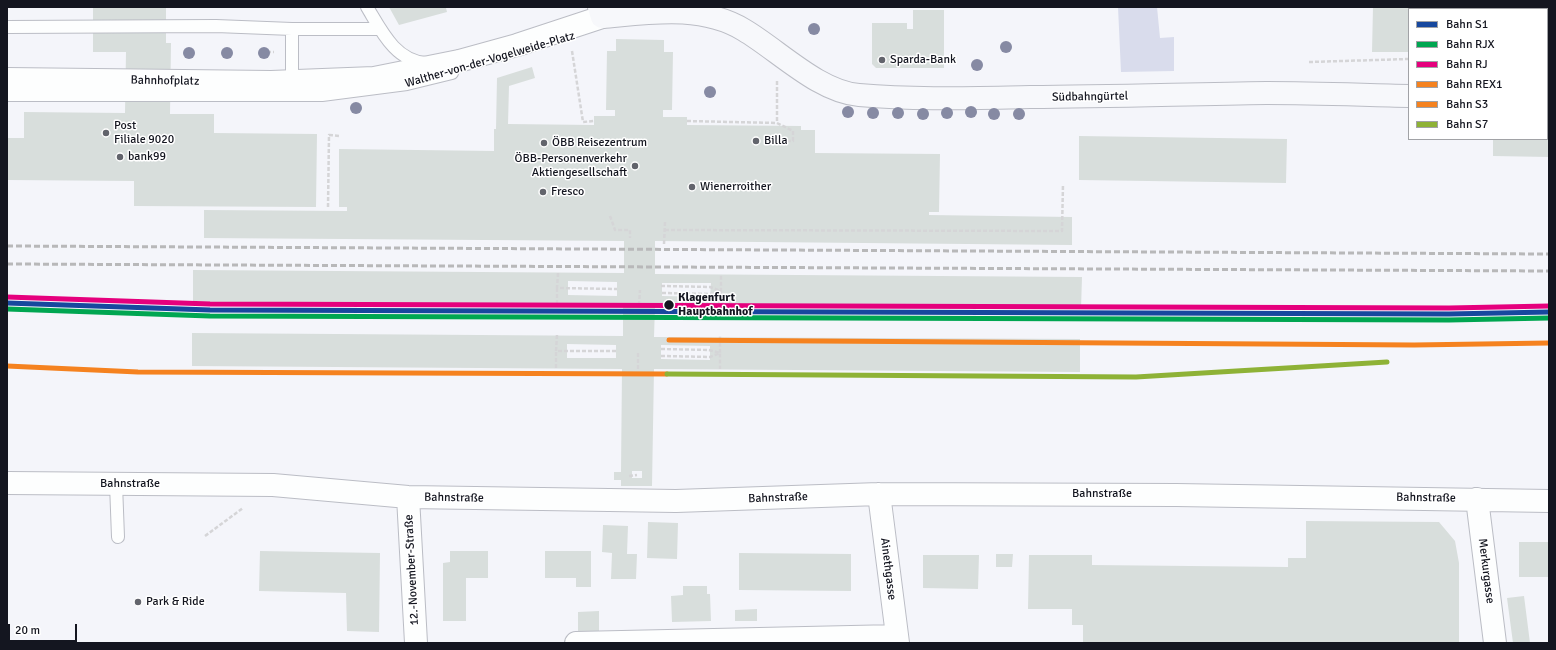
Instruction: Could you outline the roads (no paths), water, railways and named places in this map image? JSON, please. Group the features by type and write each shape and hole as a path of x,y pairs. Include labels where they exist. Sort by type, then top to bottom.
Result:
{"street":[{"name":"Walther-von-der-Vogelweide-Platz","path":"322,88 443,65 517,45 600,12 678,12 711,16 743,29 779,66"},
{"name":"Südbahngürtel","path":"779,66 810,76 832,87 856,95 911,98 1063,98 1269,93 1408,96"},
{"name":"Bahnhofplatz","path":"7,79 322,88"},
{"name":"Bahnstraße","path":"7,483 273,485 408,497 676,501 879,494 1176,495 1549,501"},
{"name":"Ainethgasse","path":"879,494 898,639"},
{"name":"12.-November-Straße","path":"408,497 416,643"},
{"name":"Merkurgasse","path":"1477,499 1495,643"},
{"path":"576,643 898,639"}],"lane":[{"path":"367,7 386,40 397,50 416,63 443,65"},
{"name":"Walther-von-der-Vogelweide-Platz","path":"322,88 407,84 474,67 596,30 600,12"},
{"path":"7,27 216,26 292,29 380,29"},
{"path":"292,29 297,88"},
{"name":"Bahnhofplatz","path":"7,95 297,88"},
{"path":"116,484 118,537"}],"railway":[{"path":"7,246 1549,254"},
{"path":"7,264 1549,271"}],"rail line":[{"name":"RJ","path":"7,297 210,304 1449,308 1549,306"},
{"name":"S1","path":"7,303 210,310 1449,314 1549,312"},
{"name":"RJX","path":"7,309 210,316 1449,320 1549,318"},
{"name":"REX1","path":"669,340 1414,345 1549,343"},
{"name":"S7","path":"667,374 1136,377 1387,362"},
{"name":"S3","path":"7,366 138,372 667,374"}],"place":[{"name":"Sparda-Bank","path":"882,60"},
{"name":"Post Filiale 9020","path":"106,133"},
{"name":"Billa","path":"756,141"},
{"name":"ÖBB Reisezentrum","path":"544,143"},
{"name":"bank99","path":"120,157"},
{"name":"ÖBB-Personenverkehr Aktiengesellschaft","path":"635,166"},
{"name":"Wienerroither","path":"692,187"},
{"name":"Fresco","path":"543,192"},
{"name":"Klagenfurt Hauptbahnhof","path":"669,305"},
{"name":"Park & Ride","path":"138,602"}]}
